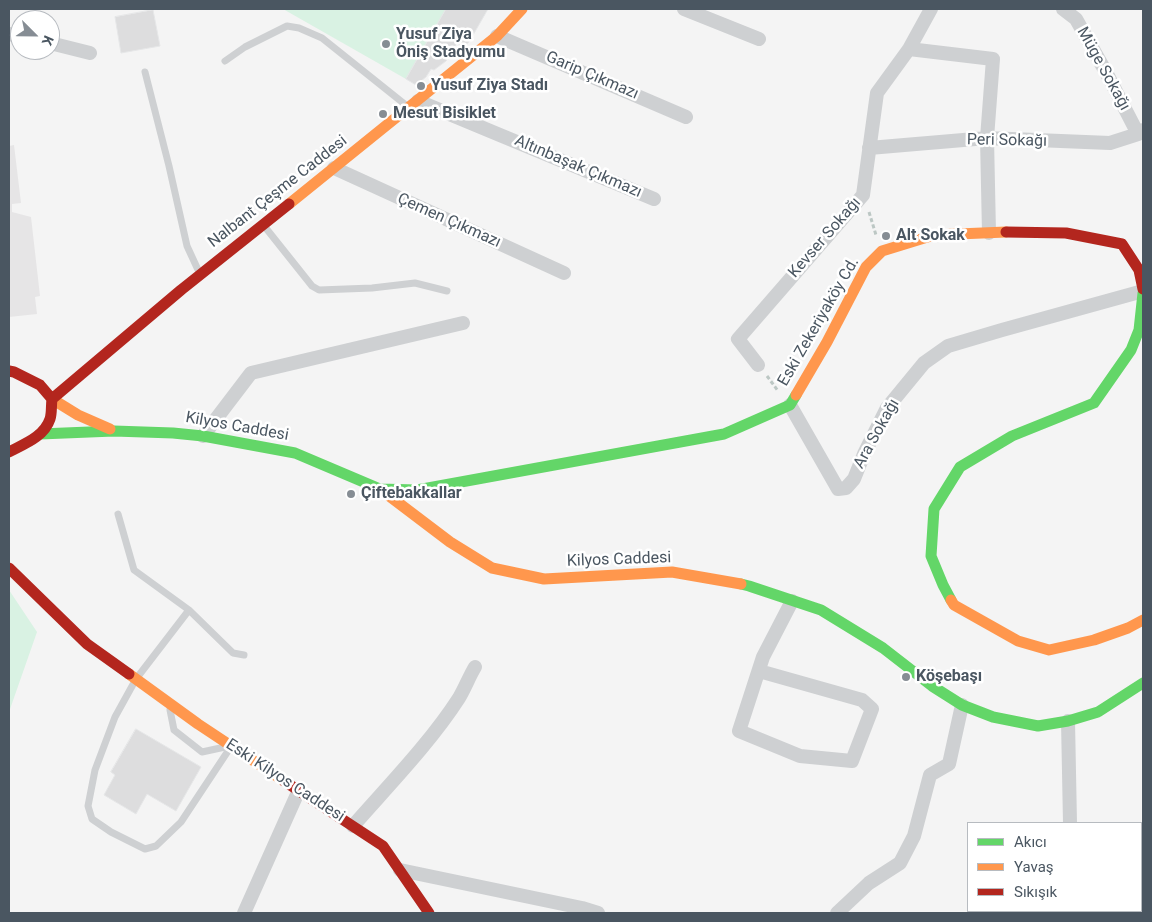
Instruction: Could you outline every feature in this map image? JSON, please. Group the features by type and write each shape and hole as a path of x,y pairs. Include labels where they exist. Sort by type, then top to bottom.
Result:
{"street":[{"name":"Nalbant Çeşme Caddesi","path":"52,399 200,274 497,36 522,9"},
{"path":"684,9 759,39"},
{"name":"Kevser Sokağı","path":"758,365 738,339 863,195 877,93 909,50 931,9"},
{"name":"Müge Sokağı","path":"1063,9 1076,19 1141,132"},
{"name":"Garip Çıkmazı","path":"497,36 686,117"},
{"path":"60,46 90,53"},
{"path":"909,50 993,60 988,138 988,233"},
{"name":"Altınbaşak Çıkmazı","path":"413,104 654,199"},
{"name":"Peri Sokağı","path":"869,148 988,138 1110,143 1141,132"},
{"name":"Çemen Çıkmazı","path":"334,168 564,273"},
{"name":"Eski Zekeriyaköy Cd.","path":"380,489 417,490 724,434 790,405 827,342 866,267 882,252 934,235 1066,233 1122,244 1139,270 1143,291 1141,328 1131,350 1094,403 1012,436 960,467 934,509 931,556 954,605 1018,640 1049,650 1094,640 1128,628 1143,620"},
{"name":"Ara Sokağı","path":"790,405 838,489 846,488 854,479 864,454 888,408 924,363 948,346 1143,291"},
{"path":"203,436 251,373 463,323"},
{"path":"9,371 40,385 52,399 78,415 114,431"},
{"path":"9,452 40,434 49,422 52,399"},
{"name":"Kilyos Caddesi","path":"40,434 114,431 173,433 203,436 295,453 380,489 450,542 492,568 544,579 672,572 749,586 821,610 882,648 932,686 962,705 993,717 1038,726 1068,721 1098,712 1143,683"},
{"name":"Eski Kilyos Caddesi","path":"9,568 88,644 198,724 383,846 429,913"},
{"path":"759,671 862,700 872,709 852,761 800,756 739,731 763,657 792,600"},
{"path":"353,826 445,719 460,696 474,667"},
{"path":"837,913 869,883 900,863 914,836 930,775 949,764 962,705"},
{"path":"1068,721 1070,822"},
{"path":"244,913 298,790"},
{"path":"400,870 598,913"}],"lane":[{"path":"225,61 244,47 287,26 299,28 322,38 413,104"},
{"path":"145,72 187,246 200,274"},
{"path":"263,225 312,286 319,290 415,284 447,291"},
{"path":"118,514 134,570 189,610 233,653 244,656"},
{"path":"189,610 136,679 115,717 95,770 88,806 92,819 111,832 145,849 156,846 181,822 232,746"},
{"path":"168,702 174,730 202,752 232,746"}],"path":[{"path":"863,195 882,252"},
{"path":"758,365 790,405"}],"shaded area":[{"path":"14,145 21,203 12,204 12,212 31,217 40,296 35,297 37,314 9,317 9,146"}],"green space":[{"name":"Yusuf Ziya Öniş Stadyumu","path":"283,9 446,9 406,79"},
{"path":"9,590 37,632 9,712"}],"building":[{"path":"446,9 488,9 469,42 463,47 457,43 446,61 434,70 431,69 426,77 416,85 406,79"},
{"path":"153,10 160,46 121,53 115,17"},
{"path":"136,729 201,767 176,811 147,794 136,814 104,795 115,775 111,772"}],"traffic: fast":[{"path":"951,600 931,556 934,509 960,467 1012,436 1094,403 1131,350 1139,330 1143,293"},
{"path":"380,489 417,490 724,434 790,405 796,395"},
{"path":"40,434 114,431 203,436 295,453 380,489 388,495"},
{"path":"741,584 821,610 883,648 932,686 962,705 993,717 1038,726 1068,721 1098,712 1143,683"}],"traffic: slow":[{"path":"289,204 497,36 522,9"},
{"path":"796,395 827,342 866,267 882,251 934,235 1006,232"},
{"path":"52,399 78,415 110,429"},
{"path":"388,495 450,542 492,568 544,579 672,572 741,584"},
{"path":"951,600 954,605 1018,641 1049,650 1094,640 1128,628 1143,620"},
{"path":"129,674 198,724 284,781"}],"traffic: jam":[{"path":"52,399 181,290 289,204"},
{"path":"1006,232 1066,233 1122,244 1139,270 1143,289"},
{"path":"9,371 40,385 52,399"},
{"path":"9,452 33,439 43,431 50,419 52,399"},
{"path":"9,568 87,644 129,674"},
{"path":"284,781 383,846 429,913"}],"place":[{"name":"Yusuf Ziya Öniş Stadyumu","path":"386,44"},
{"name":"Yusuf Ziya Stadı","path":"421,86"},
{"name":"Mesut Bisiklet","path":"383,114"},
{"name":"Alt Sokak","path":"886,236"},
{"name":"Çiftebakkallar","path":"351,494"},
{"name":"Köşebaşı","path":"906,677"}]}
